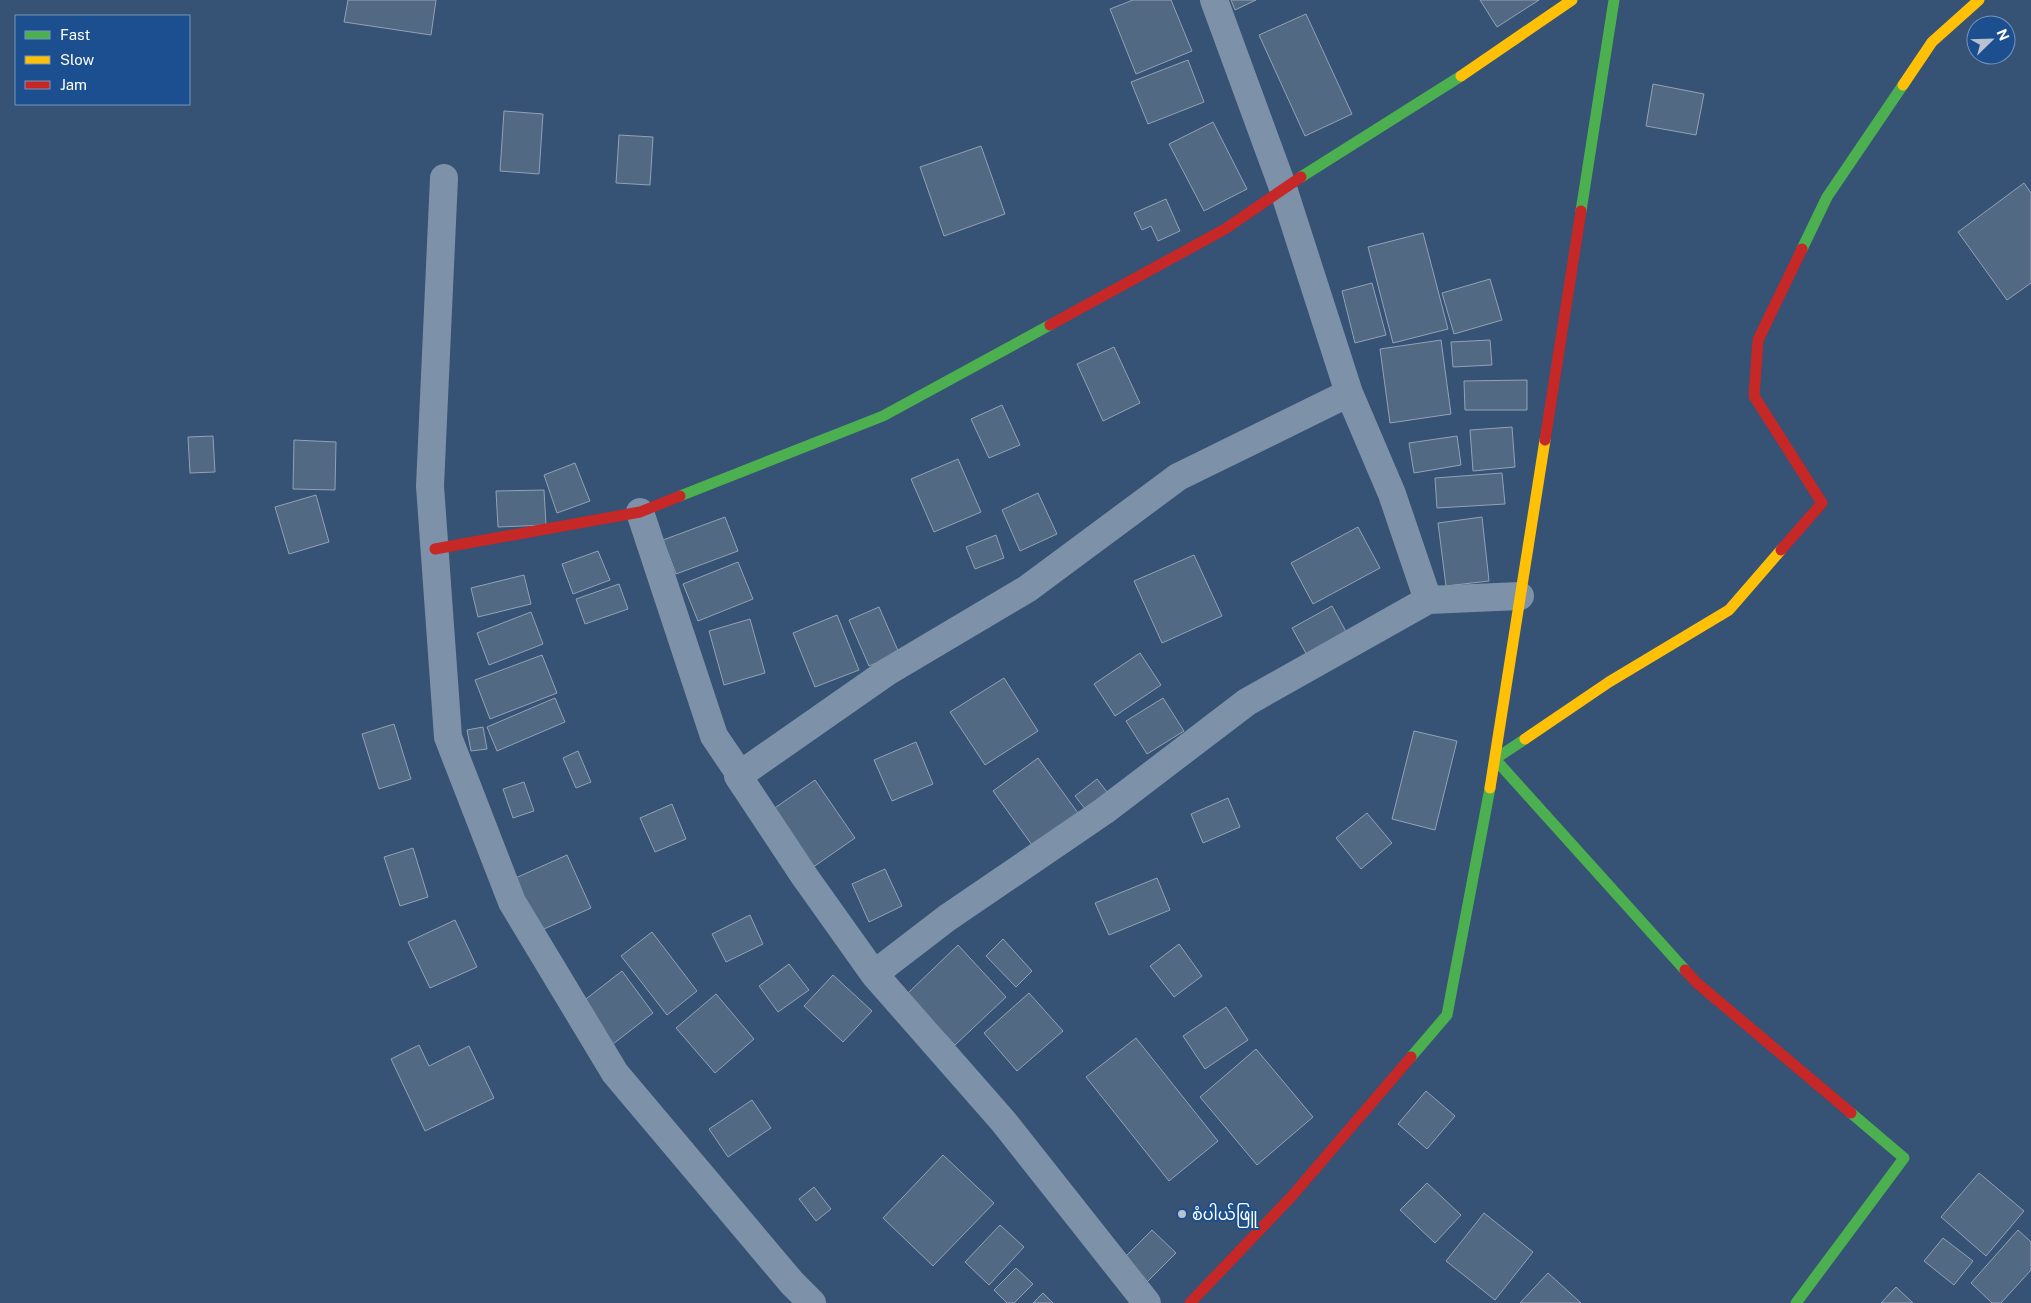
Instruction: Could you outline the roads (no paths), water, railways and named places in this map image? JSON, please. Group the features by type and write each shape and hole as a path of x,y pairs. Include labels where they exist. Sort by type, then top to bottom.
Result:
{"street":[{"path":"1214,0 1282,188 1349,393 1392,494 1428,600"},
{"path":"435,549 640,512 882,416 1225,228 1282,188 1441,90 1572,0"},
{"path":"1190,1303 1292,1196 1447,1015 1495,759 1614,0"},
{"path":"1495,759 1609,682 1729,610 1822,503 1754,396 1758,340 1827,197 1932,42 1979,0"},
{"path":"444,178 430,486 448,737 512,902 615,1073 792,1283 812,1303"},
{"path":"738,776 887,672 1027,589 1178,477 1349,393"},
{"path":"640,512 714,736 739,773 738,776 805,877 874,974 1004,1122 1148,1303"},
{"path":"874,974 948,918 1104,811 1247,702 1428,600 1520,596"},
{"path":"1495,759 1697,983 1904,1158 1796,1303"}],"place":[{"name":"စံပါယ်ဖြူ","path":"1182,1214"}]}
